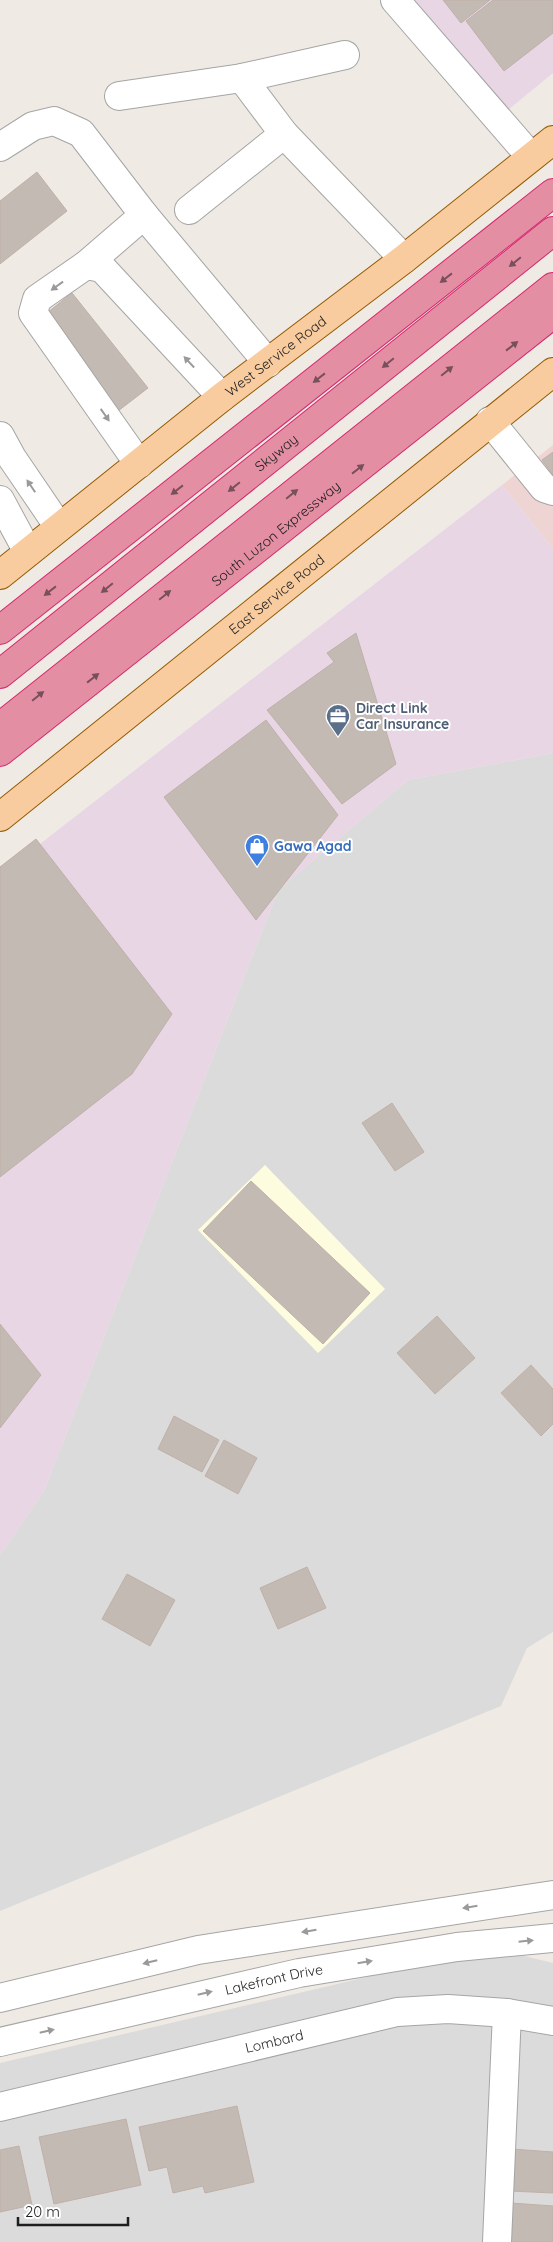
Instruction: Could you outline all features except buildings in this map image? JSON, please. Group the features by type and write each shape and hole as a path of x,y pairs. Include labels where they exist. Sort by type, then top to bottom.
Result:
{"highway":[{"path":"0,630 553,193"},
{"name":"Skyway","path":"0,674 553,231"},
{"path":"0,727 553,286"},
{"name":"South Luzon Expressway","path":"0,752 553,314"}],"main road":[{"name":"West Service Road","path":"0,575 222,397 404,259 553,140"},
{"name":"East Service Road","path":"0,817 553,372"}],"street":[{"path":"395,0 531,157"},
{"path":"119,96 242,78 345,55"},
{"path":"242,78 284,134 404,259"},
{"path":"0,147 33,126 54,121 81,133 144,214 268,364"},
{"path":"189,210 284,134"},
{"path":"139,464 33,313 37,300 86,265 144,214"},
{"path":"86,265 102,268 222,397"},
{"path":"490,421 544,488 553,491"},
{"path":"0,436 12,458 59,527"},
{"path":"0,500 28,552"},
{"path":"0,1998 198,1950 553,1895"},
{"name":"Lakefront Drive","path":"0,2042 213,1991 299,1973 457,1947 553,1938"},
{"name":"Lombard","path":"0,2107 397,2012 448,2008 507,2013 553,2020"},
{"path":"497,2242 507,2013"}],"shaded area":[{"path":"396,0 553,0 553,73 492,123"},
{"path":"553,445 553,549 502,485"},
{"path":"502,485 553,549 553,753 408,780 278,890 44,1491 0,1555 0,875"},
{"path":"553,753 553,1632 527,1648 501,1706 0,1911 0,1555 44,1491 278,890 408,780"},
{"path":"265,1165 385,1289 318,1353 198,1230"},
{"path":"491,1948 553,1963 553,2242 0,2242 0,2063"}],"place":[{"name":"Direct Link Car Insurance","path":"338,737"},
{"name":"Gawa Agad","path":"257,867"}]}
